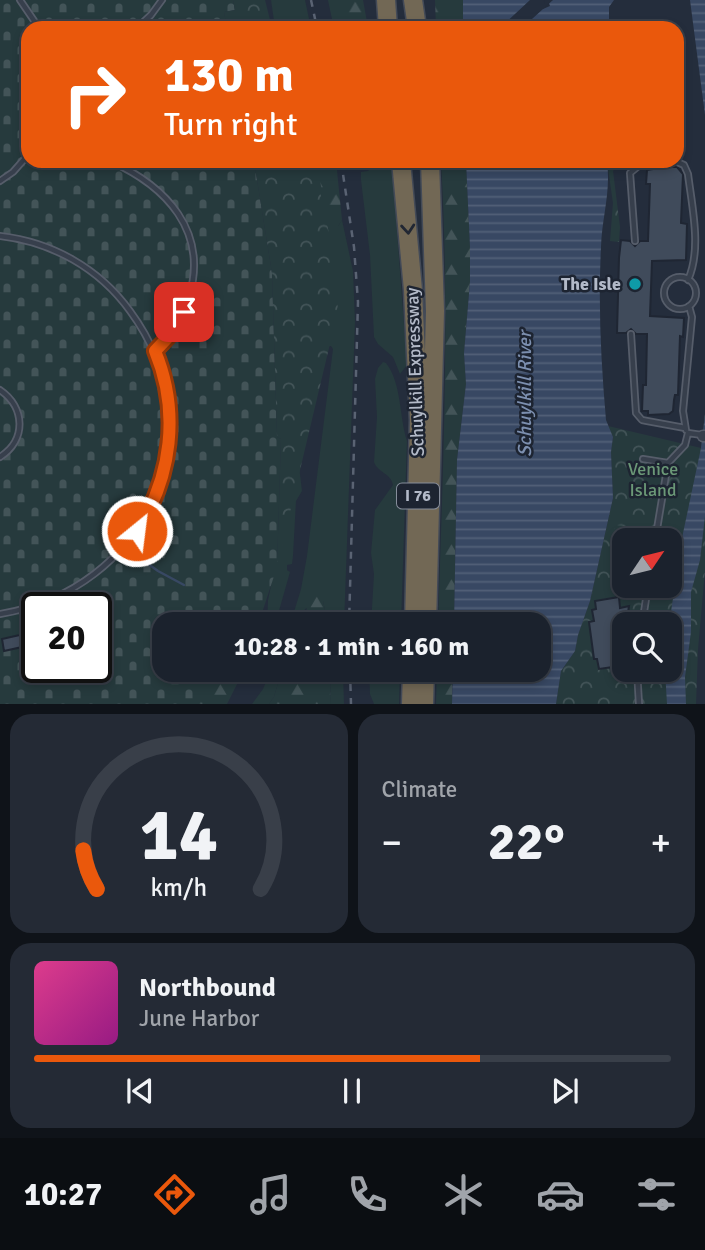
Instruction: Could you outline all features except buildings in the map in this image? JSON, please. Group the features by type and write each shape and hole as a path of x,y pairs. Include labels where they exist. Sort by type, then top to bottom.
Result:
{"highway":[{"path":"384,0 388,21"},
{"path":"413,0 418,21"},
{"path":"420,21 424,0"},
{"name":"Schuylkill Expressway","path":"402,168 426,368 427,612"},
{"name":"Schuylkill Expressway","path":"414,612 419,420 435,257 430,168"},
{"path":"411,704 412,682"},
{"path":"424,704 425,682"}],"lane":[{"path":"20,0 34,21"},
{"path":"145,21 162,0"},
{"path":"0,181 21,164"},
{"path":"684,166 695,242 693,268 688,280"},
{"path":"123,168 155,189 181,218 192,240 195,270 187,303 173,332 155,351"},
{"path":"635,242 630,173 636,168"},
{"path":"0,236 27,240 53,249 92,271 125,303 155,351 166,388 170,436 160,484 144,520 114,558 85,582 51,600 0,614"},
{"path":"688,280 678,278 669,282 664,296 674,308 689,306"},
{"path":"657,528 668,463 685,445 687,430 684,411 692,317 689,306 695,293 688,280"},
{"path":"631,334 636,413 642,419 704,436"},
{"path":"0,390 13,402 21,425 16,442 0,457"},
{"path":"643,459 668,463"},
{"path":"638,682 639,704"}],"green space":[{"path":"0,0 233,0 235,10 224,12 226,21 21,21 21,168 255,168 272,273 277,437 281,439 277,567 262,612 152,612 152,682 195,682 194,704 0,704"},
{"path":"233,0 265,0 270,21 226,21 224,12 235,10"},
{"path":"271,0 305,0 310,21 274,21"},
{"path":"328,0 363,0 367,21 332,21"},
{"path":"435,0 463,0 463,21 436,21"},
{"path":"255,168 313,168 324,206 332,251 338,310 277,567 281,439 277,437 272,273"},
{"path":"295,168 319,168 338,226 342,220 353,271 355,322 344,612 325,612 323,601 305,609 304,612 294,612 307,556 333,349 331,346 317,349"},
{"path":"318,168 337,168 342,220 333,229 327,224"},
{"path":"371,168 391,168 393,177 407,365 400,374 393,357 374,337 370,255 361,180 361,172"},
{"path":"441,168 466,168 470,282 464,353 466,384 457,460 454,612 438,612 444,451 445,277"},
{"path":"608,168 615,168 613,171 620,227 619,242 610,241 613,203"},
{"path":"383,362 386,363 395,381 407,441 401,612 372,612 374,574 371,553 375,510 393,485 390,478 378,469 374,462 377,417 375,379"},
{"name":"Venice Island","path":"705,414 705,570 696,704 556,704 561,671 575,651 590,601 613,498 613,437 608,426 701,448"},
{"path":"298,457 302,491 296,501 292,564 287,565 290,572 279,612 268,612"},
{"path":"311,594 316,594 323,601 325,612 306,612"},
{"path":"174,682 238,682 227,704 175,704"},
{"path":"266,682 278,682 269,704 252,704"},
{"path":"278,682 331,682 330,704 269,704"},
{"path":"331,682 343,682 344,704 330,704"},
{"path":"370,682 400,682 399,704 374,704"},
{"path":"437,682 453,682 452,704 436,704"}],"water":[{"path":"463,0 539,0 543,9 550,6 548,0 614,0 609,7 609,21 463,21"},
{"path":"690,0 705,0 705,115"},
{"name":"Schuylkill River","path":"466,168 607,168 601,247 600,312 606,420 613,437 613,498 590,601 575,651 561,671 556,704 452,704 453,682 551,682 551,612 454,612 457,460 466,384 464,353 470,282"},
{"path":"705,414 705,516 700,560 691,592 691,632 685,677 686,704 667,704 666,682 682,682 682,612 671,612 673,598 682,598 682,538 701,448"}],"pier":[{"path":"530,0 543,0 545,4 544,0 553,0 530,21 508,21"}],"waterway":[{"path":"133,553 184,585"}],"railway":[{"path":"311,0 316,21"},
{"path":"342,168 354,247 358,302 349,612"},
{"path":"350,682 351,704"}],"place":[{"name":"The Isle","path":"635,284"}],"route":[{"path":"137,531 160,484 170,436 169,403 155,351 173,332 184,312"}]}
